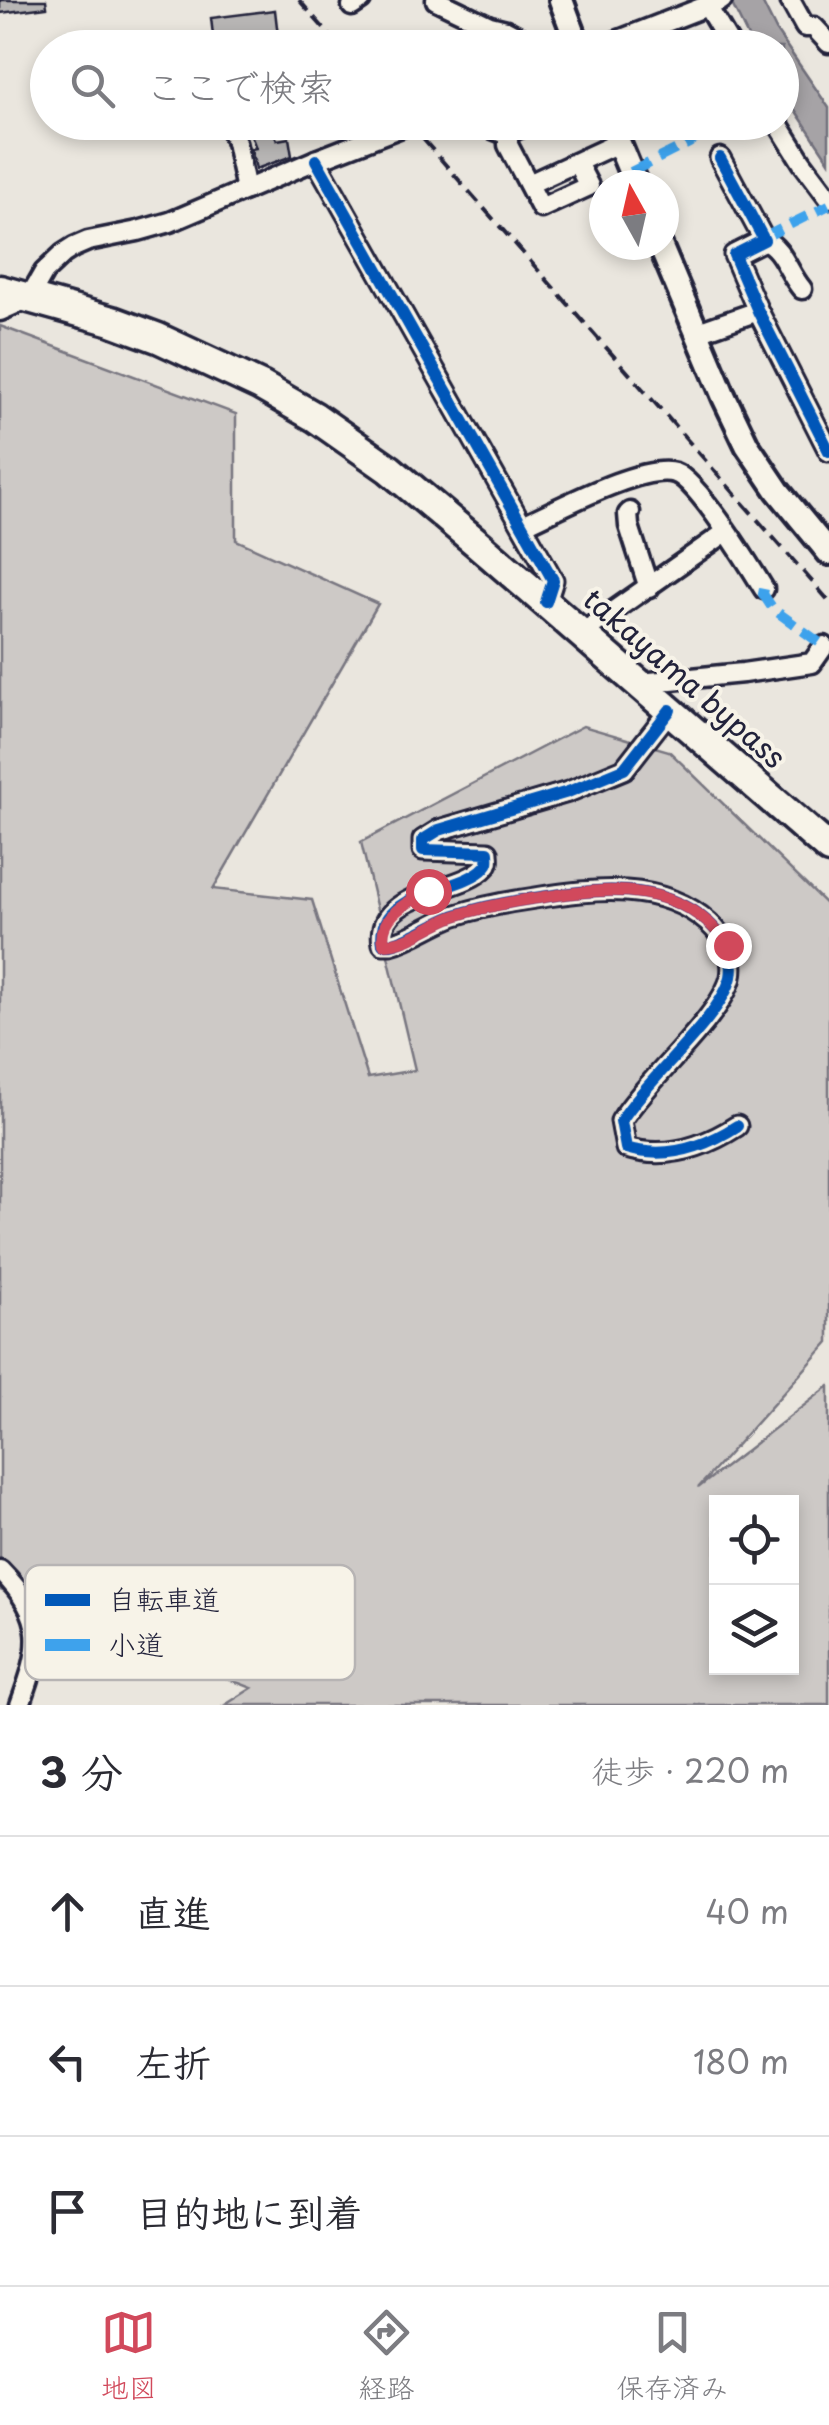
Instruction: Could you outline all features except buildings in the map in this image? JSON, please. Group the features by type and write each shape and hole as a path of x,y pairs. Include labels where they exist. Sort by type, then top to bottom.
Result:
{"highway":[{"name":"takayama bypass","path":"0,291 112,321 171,344 261,386 315,417 388,468 829,849"}],"main road":[{"path":"561,0 573,30"},
{"path":"617,140 630,170"},
{"path":"667,260 724,397 761,469 829,553"}],"street":[{"path":"436,0 506,30"},
{"path":"790,0 805,26 814,27 829,43"},
{"path":"643,30 708,3 722,30"},
{"path":"235,140 246,190"},
{"path":"0,311 29,298 44,272 74,247 170,222 368,140"},
{"path":"506,140 541,208 589,186 577,162"},
{"path":"529,184 577,162 605,140"},
{"path":"788,140 829,198"},
{"path":"720,158 764,240 776,245 802,288"},
{"path":"316,160 552,580 546,602"},
{"path":"764,240 734,255 829,450"},
{"path":"698,332 758,310"},
{"path":"522,525 633,477 670,472 684,477 764,589"},
{"path":"630,512 629,526 649,588"},
{"path":"582,633 726,532"},
{"path":"640,683 812,663 824,646"},
{"path":"670,710 624,769 553,796 439,830 423,840 424,850 488,852 488,862 463,880 428,891 400,907 382,934 384,944 391,944 451,917 492,905 583,891 624,890 674,900 719,932 728,945 731,976 699,1028 620,1121 626,1148 655,1155 688,1150 737,1126"},
{"path":"0,1570 25,1598"},
{"path":"20,1705 28,1680"}],"shaded area":[{"path":"730,0 761,0 776,30 745,30"},
{"path":"799,64 829,108 829,161 799,116"},
{"path":"0,326 236,414 236,540 378,604 213,889 312,900 368,1078 415,1070 361,842 583,726 669,751 829,907 829,1342 698,1488 829,1386 829,1705 225,1705 252,1688 231,1680 355,1680 355,1565 25,1565 25,1600 0,1590"}],"railway":[{"path":"299,0 325,30"},
{"path":"424,140 829,601"}],"marked path":[{"path":"635,170 694,140"},
{"path":"763,238 829,205"},
{"path":"764,589 773,609 824,646"}],"cycle path":[{"path":"720,158 764,240 734,255 829,451"},
{"path":"316,160 553,580 546,602"},
{"path":"670,710 624,769 568,792 439,830 423,840 423,850 488,852 488,864 474,876 422,895 391,913 384,927 383,944 473,910 580,892 648,894 690,909 724,940 730,954 731,977 713,1011 621,1121 626,1148 655,1153 684,1150 737,1126"}],"route":[{"path":"428,891 400,907 388,920 382,934 384,944 400,942 451,917 492,905 583,891 624,890 674,900 696,912 728,945"}]}
